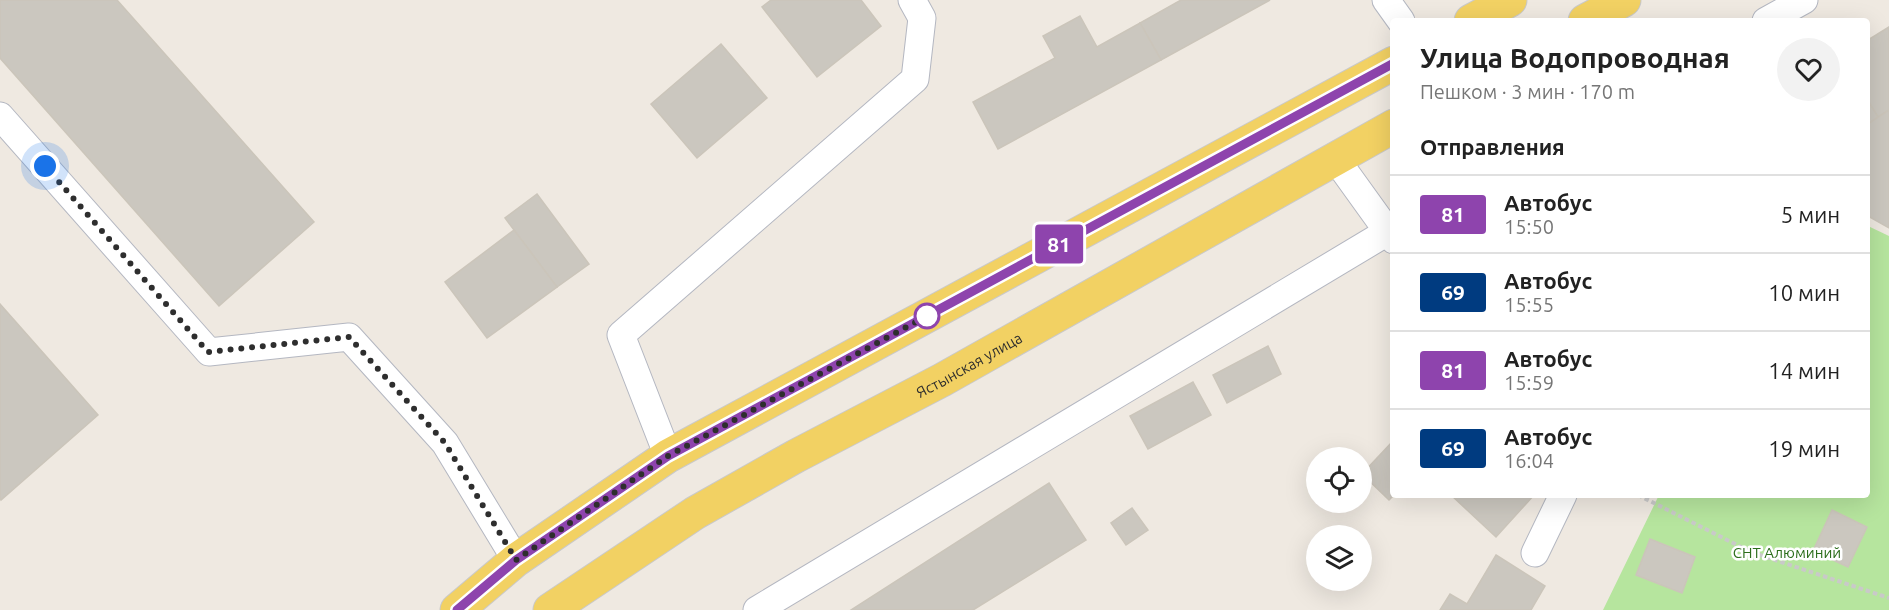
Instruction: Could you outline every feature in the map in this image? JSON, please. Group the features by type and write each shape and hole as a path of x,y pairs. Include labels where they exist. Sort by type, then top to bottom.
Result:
{"main road":[{"path":"1476,18 1509,0"},
{"path":"1591,18 1624,0"},
{"path":"457,610 516,560 668,456 1390,65"},
{"name":"Ястынская улица","path":"558,608 695,513 796,456 942,380 1390,128"}],"lane":[{"path":"668,456 621,335 915,79 922,18 912,0"},
{"path":"1386,0 1399,18"},
{"path":"1771,18 1804,0"},
{"path":"0,116 208,352 349,337 445,443 516,560"},
{"path":"1335,158 1390,232"},
{"path":"757,610 1390,234"},
{"path":"1535,553 1562,498"}],"path":[{"path":"1644,498 1751,552 1889,598"}],"green space":[{"name":"СНТ Алюминий","path":"1870,227 1889,236 1889,610 1603,610 1658,498 1870,498"}],"building":[{"path":"0,0 117,0 314,222 219,306 0,58"},
{"path":"771,0 861,0 881,26 817,77 762,7"},
{"path":"1181,0 1270,0 1161,60 1140,23"},
{"path":"1080,16 1097,47 1140,23 1161,60 998,149 973,102 1055,58 1043,36"},
{"path":"1889,27 1889,110 1878,117 1870,104 1870,39"},
{"path":"721,44 767,98 697,158 651,104"},
{"path":"1870,104 1878,117 1870,123"},
{"path":"1889,110 1889,228 1870,217 1870,123"},
{"path":"537,194 589,264 557,287 505,218"},
{"path":"514,230 557,287 487,338 445,282"},
{"path":"0,304 98,415 1,500 0,498"},
{"path":"1268,346 1281,374 1227,403 1213,375"},
{"path":"1193,382 1211,415 1148,449 1130,416"},
{"path":"1390,444 1391,498 1389,500 1372,484 1372,463"},
{"path":"1049,483 1086,540 973,610 851,610"},
{"path":"1454,498 1531,498 1496,537"},
{"path":"1132,508 1148,530 1126,545 1111,523"},
{"path":"1832,510 1867,527 1848,567 1813,551"},
{"path":"1650,539 1695,557 1682,593 1636,575"},
{"path":"1496,555 1545,586 1531,610 1440,610 1450,594 1467,604"}],"bus line":[{"name":"81","path":"457,610 516,560 668,456 1390,65"}],"route":[{"path":"45,166 208,352 349,337 445,443 516,560 668,456 927,316"}]}
